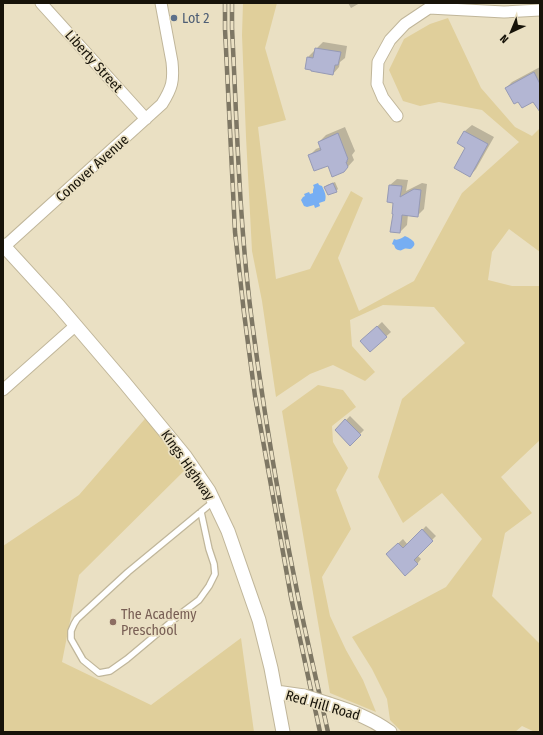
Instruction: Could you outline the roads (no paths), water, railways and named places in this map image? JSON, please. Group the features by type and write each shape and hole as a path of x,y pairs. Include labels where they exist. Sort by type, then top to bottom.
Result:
{"street":[{"name":"Liberty Street","path":"41,3 146,119"},
{"name":"Conover Avenue","path":"4,246 162,104 170,91 173,70 161,3"},
{"path":"398,116 383,98 377,84 378,62 390,40 405,24 429,5 504,12 540,10"},
{"name":"Kings Highway","path":"4,246 76,326 185,456 214,501 228,531 259,620 271,668 283,732"},
{"path":"3,390 76,326"},
{"name":"Red Hill Road","path":"276,692 304,696 360,714 390,732"}],"lane":[{"path":"201,512 209,549 214,564 215,574 209,586 199,600 127,660 110,671 99,673 83,660 71,639 70,631 77,619 128,572 214,501"}],"water":[{"path":"318,183 322,186 324,191 326,197 325,201 319,203 320,206 315,208 314,205 307,207 304,206 301,200 305,196 304,194 309,192 310,194 313,193 313,185"},
{"path":"405,236 414,242 413,247 410,249 397,250 392,244 394,239 395,240"}],"railway":[{"path":"225,3 235,232 244,313 255,396 291,597 320,732"},
{"path":"232,3 241,207 251,314 266,420 284,526 301,613 328,732"}],"place":[{"name":"Lot 2","path":"174,18"},
{"name":"The Academy Preschool","path":"113,622"}]}
